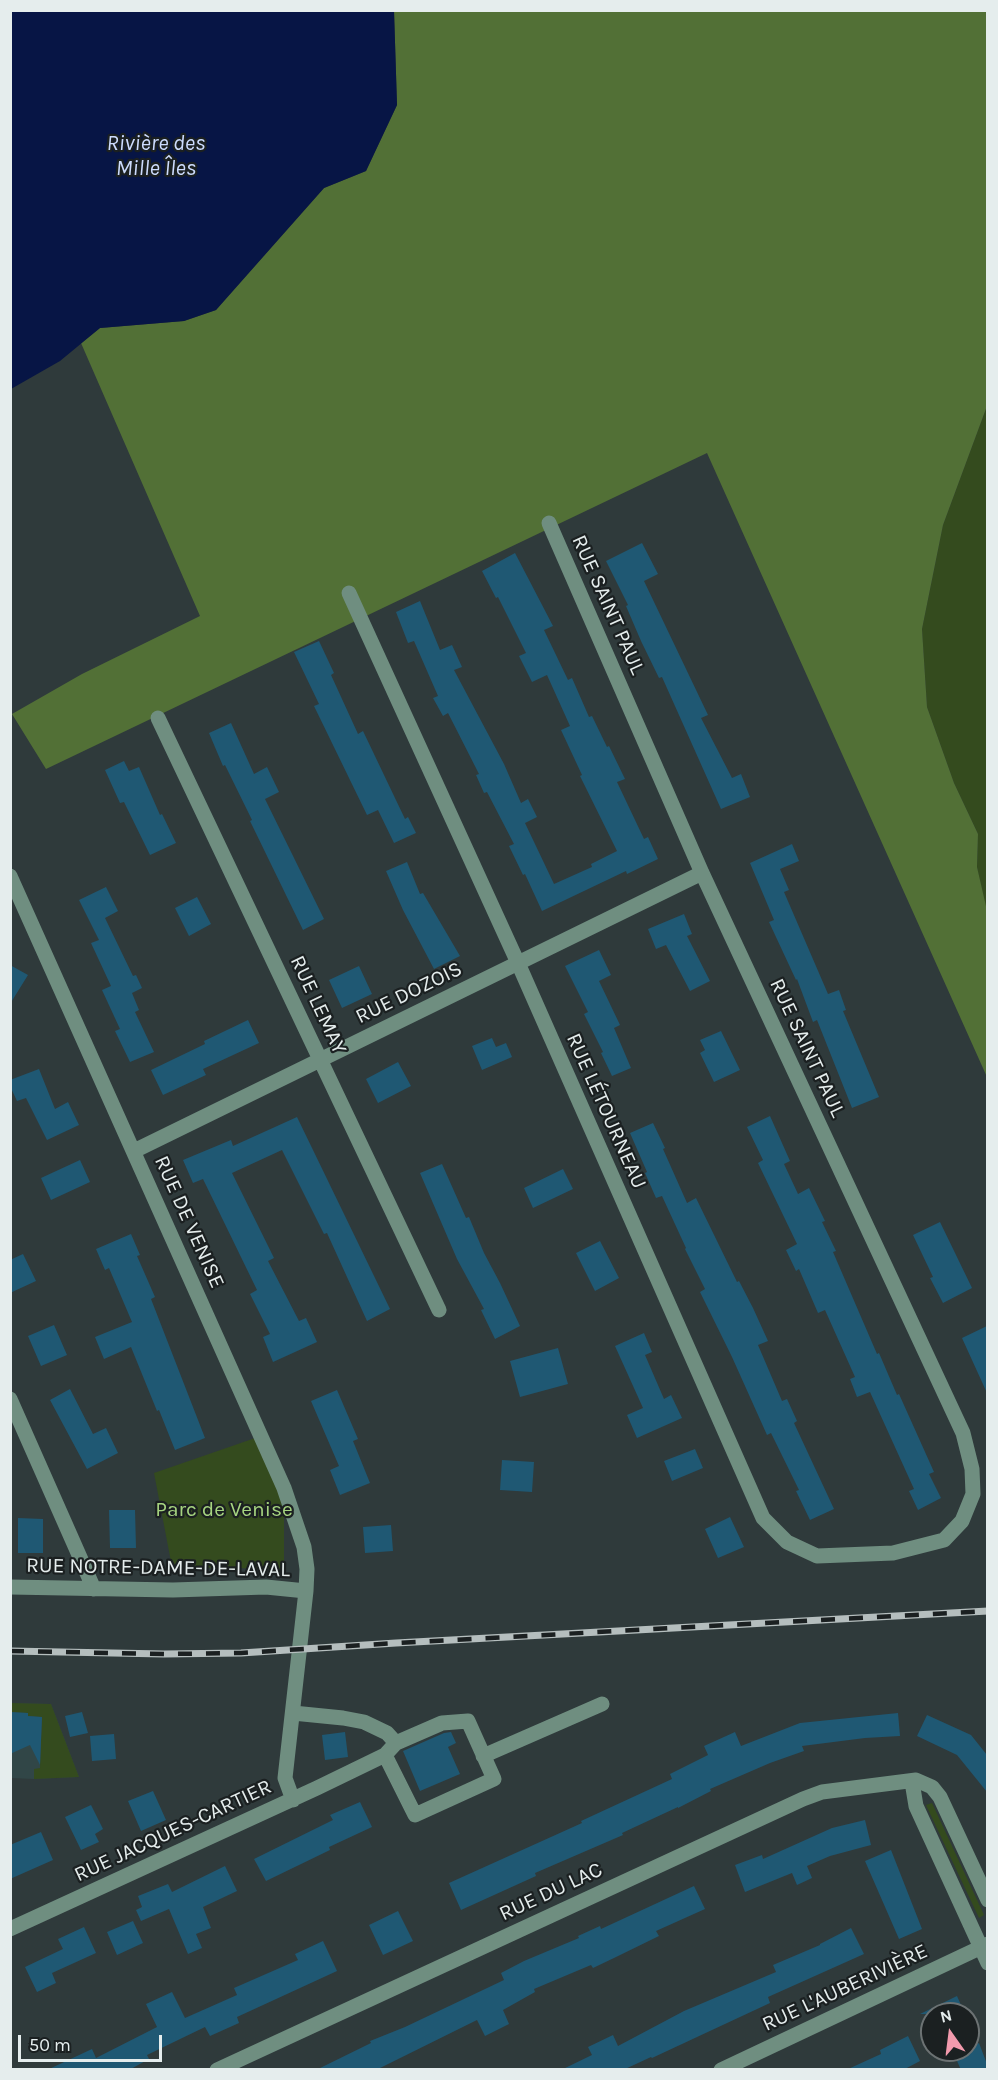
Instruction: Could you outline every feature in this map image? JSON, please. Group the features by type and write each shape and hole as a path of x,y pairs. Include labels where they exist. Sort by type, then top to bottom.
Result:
{"street":[{"name":"RUE SAINT PAUL","path":"549,523 702,873 963,1433 972,1469 973,1494 962,1521 944,1540 893,1553"},
{"name":"RUE LÉTOURNEAU","path":"349,593 518,963 763,1518 787,1542 817,1556 893,1553"},
{"name":"RUE LEMAY","path":"158,718 439,1310"},
{"name":"RUE DOZOIS","path":"134,1151 702,873"},
{"name":"RUE DE VENISE","path":"10,876 284,1488 304,1547 307,1569 306,1591"},
{"path":"10,1399 94,1589"},
{"name":"RUE NOTRE-DAME-DE-LAVAL","path":"10,1587 94,1589 266,1587 306,1591"},
{"name":"RUE JACQUES-CARTIER","path":"10,1929 292,1800 285,1778 306,1591"},
{"path":"483,1756 602,1704"},
{"path":"293,1713 364,1722 387,1733 396,1743"},
{"path":"292,1800 385,1755 396,1743 441,1723 468,1721 494,1779 415,1815 385,1755"},
{"path":"987,1900 940,1797 927,1784 916,1780 912,1782 916,1806 984,1946 987,1963"},
{"name":"RUE DU LAC","path":"217,2070 812,1795 912,1782"},
{"name":"RUE L'AUBERIVIÈRE","path":"721,2070 984,1946"}],"shaded area":[{"path":"10,1703 51,1704 79,1777 11,1778"}],"green space":[{"path":"394,11 987,11 987,406 943,525 922,629 927,707 954,783 978,834 977,867 988,915 987,1077 707,453 46,769 12,714 82,674 200,616 81,343 100,328 184,321 216,310 324,188 366,171 397,105"},
{"path":"987,406 987,915 977,867 978,834 954,783 927,707 922,629 943,525"},
{"name":"Parc de Venise","path":"261,1436 284,1488 284,1569 172,1567 154,1473"},
{"path":"11,1703 51,1704 79,1777 34,1779 34,1769 40,1768 42,1717 11,1712"},
{"path":"932,1803 984,1915 979,1918 926,1805"}],"water":[{"name":"Rivière des Mille Îles","path":"11,10 394,11 397,105 366,171 324,188 216,310 184,321 100,328 60,361 11,389"}],"building":[{"path":"642,543 658,574 644,581 708,715 701,718 732,778 741,774 750,797 721,809 662,677 659,678 641,641 626,606 628,605 606,561"},
{"path":"515,553 553,626 544,630 568,680 572,678 589,717 592,716 607,747 609,746 625,779 617,782 644,839 648,837 658,859 627,874 626,871 542,911 509,846 514,844 487,792 484,793 476,775 479,774 448,713 443,716 433,698 438,696 414,641 408,643 396,612 420,601 440,650 452,645 462,667 454,670 504,764 521,803 528,799 537,817 525,823 554,884 592,867 591,864 617,851 580,776 582,775 561,730 570,726 547,675 532,682 519,656 526,653 498,597 496,598 482,571"},
{"path":"319,641 334,673 331,675 358,734 363,731 405,819 408,817 416,833 394,843 378,810 367,815 314,706 319,704 294,652"},
{"path":"231,723 254,774 267,767 279,792 265,799 324,919 303,930 209,733"},
{"path":"124,761 129,771 139,767 160,815 162,814 176,843 150,855 124,802 120,803 105,770"},
{"path":"792,844 799,861 780,869 789,890 784,892 828,994 839,990 846,1010 843,1011 879,1097 852,1108 817,1020 813,1022 797,979 769,922 774,920 750,863"},
{"path":"407,862 420,894 423,893 460,956 434,969 403,910 386,871"},
{"path":"106,887 118,911 105,918 133,976 136,975 142,988 132,993 139,1010 135,1012 154,1052 130,1062 115,1031 120,1029 102,990 111,986 91,943 99,940 79,900"},
{"path":"197,897 211,924 189,936 175,908"},
{"path":"684,914 692,934 687,936 710,981 690,991 666,945 656,949 648,929"},
{"path":"599,950 611,975 599,981 620,1025 614,1028 631,1068 612,1076 584,1014 588,1012 565,966"},
{"path":"10,965 28,975 10,1004"},
{"path":"359,966 372,994 342,1008 329,980"},
{"path":"248,1020 259,1043 203,1069 206,1075 163,1095 151,1070"},
{"path":"721,1031 740,1070 714,1082 700,1053 705,1050 700,1040"},
{"path":"492,1038 496,1047 506,1043 512,1057 482,1070 472,1046"},
{"path":"398,1062 411,1086 378,1103 366,1079"},
{"path":"39,1069 55,1109 68,1102 79,1125 47,1140 26,1098 17,1101 10,1086 10,1080"},
{"path":"770,1116 790,1161 784,1164 798,1194 809,1188 825,1221 822,1222 836,1251 833,1252 877,1354 879,1353 897,1395 899,1394 934,1472 929,1474 941,1498 918,1510 909,1491 914,1489 870,1392 857,1397 850,1379 855,1377 825,1310 818,1313 799,1269 796,1271 786,1250 797,1244 758,1163 763,1160 747,1127"},
{"path":"297,1117 390,1309 367,1321 327,1233 324,1234 282,1150 232,1173 274,1258 268,1261 299,1321 306,1318 317,1342 273,1362 263,1337 270,1334 250,1294 257,1290 203,1179 193,1183 183,1160 231,1140 233,1146"},
{"path":"653,1123 687,1203 696,1198 768,1341 758,1345 782,1401 787,1399 797,1421 794,1423 834,1509 810,1520 796,1491 799,1490 771,1433 767,1435 700,1292 705,1289 662,1196 656,1198 645,1173 647,1172 630,1133"},
{"path":"80,1160 90,1182 51,1200 41,1178"},
{"path":"442,1164 466,1218 469,1217 520,1326 495,1339 481,1310 484,1309 457,1259 420,1173"},
{"path":"563,1169 573,1189 533,1208 524,1188"},
{"path":"940,1222 972,1288 943,1303 930,1278 933,1277 913,1235"},
{"path":"131,1234 140,1255 137,1256 155,1297 151,1299 205,1438 175,1450 131,1347 104,1359 95,1337 132,1322 109,1268 105,1270 96,1249"},
{"path":"600,1241 619,1278 595,1291 576,1253"},
{"path":"23,1254 36,1281 10,1293 10,1260"},
{"path":"54,1325 67,1355 41,1366 28,1336"},
{"path":"987,1326 987,1393 962,1338"},
{"path":"644,1333 652,1352 645,1355 664,1399 671,1395 682,1418 637,1438 627,1415 643,1408 615,1346"},
{"path":"558,1348 568,1384 520,1397 510,1361"},
{"path":"70,1389 93,1434 106,1428 118,1453 87,1469 50,1400"},
{"path":"337,1390 358,1439 353,1441 370,1483 340,1495 330,1470 339,1466 311,1401"},
{"path":"695,1449 703,1468 672,1481 664,1461"},
{"path":"502,1460 534,1462 532,1492 500,1490"},
{"path":"109,1510 135,1510 136,1548 110,1548"},
{"path":"730,1517 744,1547 718,1558 705,1529"},
{"path":"18,1518 43,1519 43,1553 18,1553"},
{"path":"391,1525 393,1551 365,1553 363,1527"},
{"path":"10,1712 42,1717 40,1765 30,1745 10,1754"},
{"path":"82,1712 88,1733 70,1737 65,1716"},
{"path":"898,1713 900,1736 802,1746 804,1751 710,1789 711,1791 678,1808 622,1833 623,1835 535,1873 536,1876 461,1910 449,1883 582,1823 581,1821 672,1779 670,1774 708,1755 704,1746 735,1732 741,1746 800,1723"},
{"path":"927,1715 971,1735 987,1755 987,1792 957,1755 917,1736"},
{"path":"345,1732 348,1757 325,1760 322,1735"},
{"path":"451,1732 456,1743 448,1747 460,1774 420,1791 403,1751"},
{"path":"114,1734 116,1759 92,1761 90,1736"},
{"path":"153,1791 166,1820 141,1831 128,1801"},
{"path":"360,1802 372,1827 266,1881 254,1859 333,1820 330,1815"},
{"path":"91,1805 103,1829 95,1834 99,1842 81,1850 65,1817"},
{"path":"865,1820 871,1845 830,1856 807,1866 812,1878 797,1885 792,1873 745,1892 735,1865 762,1855 763,1859 832,1828"},
{"path":"41,1832 53,1860 10,1879 10,1845"},
{"path":"891,1850 922,1929 899,1939 865,1861"},
{"path":"225,1866 237,1891 203,1907 211,1928 196,1934 202,1948 188,1954 169,1909 141,1921 136,1910 142,1907 138,1896 168,1884 172,1892"},
{"path":"694,1886 705,1909 656,1931 659,1936 593,1968 591,1965 534,1989 535,1992 503,2010 509,2024 485,2036 477,2020 376,2070 316,2070 371,2043 370,2041 504,1980 501,1973 524,1961 579,1938 578,1936 600,1926 601,1929"},
{"path":"398,1911 413,1941 383,1955 369,1925"},
{"path":"133,1921 143,1943 117,1955 107,1932"},
{"path":"84,1927 96,1953 52,1973 56,1983 37,1992 25,1967 63,1949 58,1939"},
{"path":"851,1928 864,1954 768,1997 770,2003 623,2070 561,2070 592,2055 588,2047 613,2035 618,2046 684,2011 776,1972 773,1965 820,1945"},
{"path":"323,1941 337,1971 237,2017 239,2023 210,2036 205,2027 147,2055 149,2059 129,2070 47,2070 92,2049 96,2058 157,2027 146,2004 172,1992 185,2018 237,1995 234,1988 298,1960 295,1954"},
{"path":"957,1996 960,2002 945,2002"},
{"path":"908,2036 920,2061 903,2070 846,2070 881,2054 880,2050"},
{"path":"980,2046 987,2070 961,2070 958,2062 980,2062"}],"railway":[{"path":"10,1651 241,1653 988,1611"}]}
